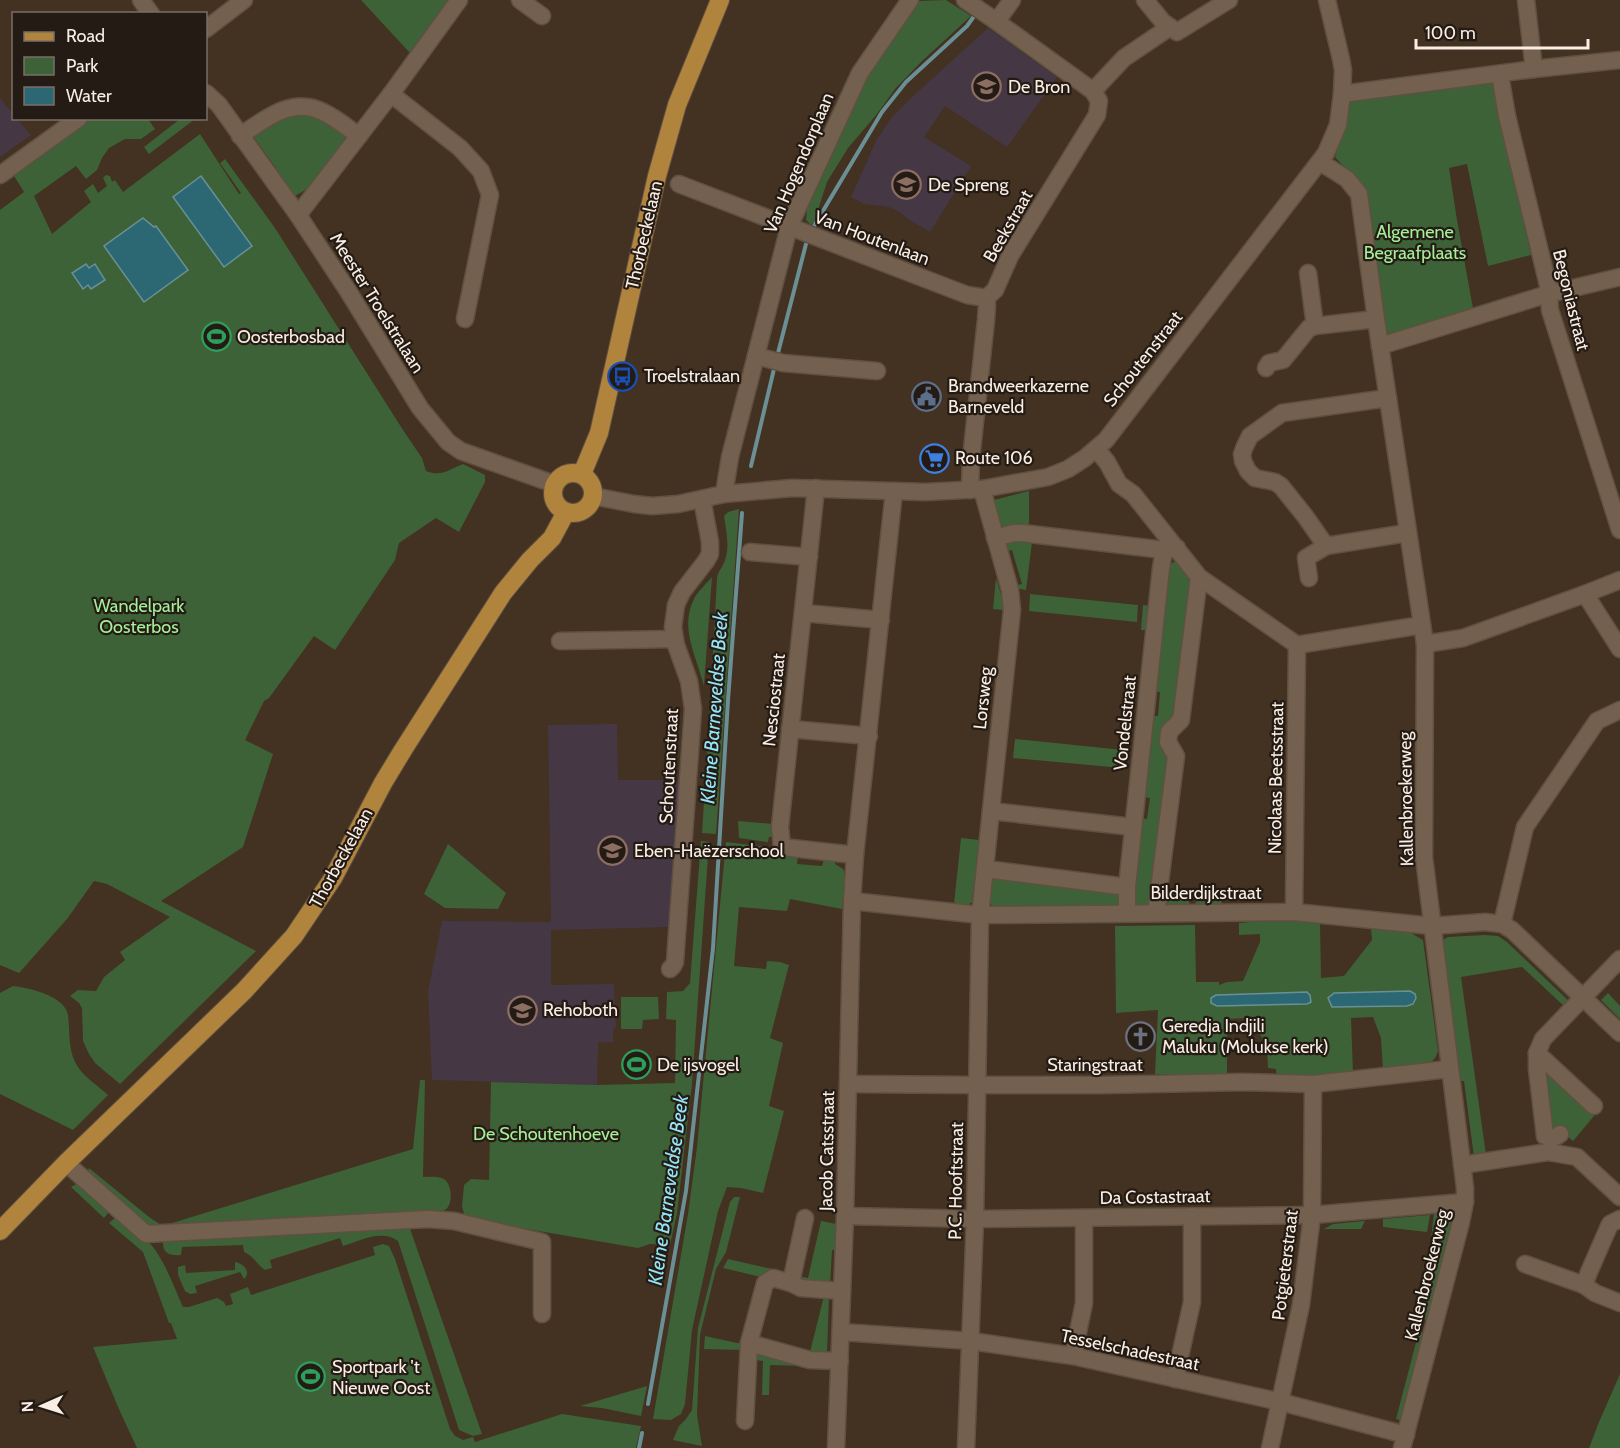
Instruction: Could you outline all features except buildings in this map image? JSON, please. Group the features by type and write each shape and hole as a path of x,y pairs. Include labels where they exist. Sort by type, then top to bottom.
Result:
{"main road":[{"name":"Thorbeckelaan","path":"582,474 599,433 657,176 677,105 720,0"},
{"path":"566,473 582,474 593,487 590,504 584,510 575,513 566,512 554,501 552,493 554,484 566,473"},
{"name":"Thorbeckelaan","path":"0,1231 66,1163 244,991 294,936 333,878 383,783 503,593 552,538 566,512"}],"street":[{"path":"207,28 244,0"},
{"path":"298,215 391,94 459,0"},
{"path":"520,0 542,16"},
{"name":"Van Hogendorplaan","path":"724,494 730,457 789,227 860,73 910,0"},
{"path":"995,20 1012,0"},
{"path":"968,2 1093,92 1124,58 1229,0"},
{"name":"Schoutenstraat","path":"593,496 652,506 678,504 724,494 792,488 926,492 976,490 1048,477 1068,469 1106,440 1326,153 1338,124 1342,94 1341,59 1326,0"},
{"path":"1526,0 1534,69"},
{"path":"1149,2 1163,22 1174,30"},
{"path":"1342,94 1620,60"},
{"name":"Begoniastraat","path":"1500,75 1507,116 1548,285 1550,310 1620,530"},
{"name":"Beekstraat","path":"986,298 995,290 1010,256 1097,115 1098,101 1093,92"},
{"name":"Meester Troelstralaan","path":"207,94 219,105 298,215 420,408 448,442 461,452 554,484"},
{"path":"391,94 460,148 481,171 490,195 465,319"},
{"path":"240,136 279,110 294,107 311,108 323,112 359,136"},
{"path":"0,175 76,120"},
{"name":"Kallenbroekerweg","path":"1320,162 1347,179 1359,194 1425,644 1424,857 1465,1202 1404,1441"},
{"name":"Van Houtenlaan","path":"679,184 967,295 986,298"},
{"path":"1308,273 1315,326"},
{"path":"1380,346 1548,294 1620,277"},
{"path":"976,490 971,459 986,320 986,298"},
{"path":"1266,368 1269,363 1283,360 1309,328 1376,319"},
{"path":"756,356 783,363 877,371"},
{"path":"1326,546 1281,486 1275,482 1255,478 1248,471 1242,454 1245,446 1250,436 1282,413 1388,398"},
{"path":"1096,449 1107,462 1119,484 1133,494 1171,549 1199,577 1297,645 1422,625"},
{"name":"Nesciostraat","path":"816,488 780,827 782,847 855,855"},
{"name":"Lorsweg","path":"976,490 995,538 1010,590 1011,610 980,915"},
{"name":"Jacob Catsstraat","path":"836,1448 845,1216 852,901 894,491"},
{"name":"Schoutenstraat","path":"670,969 675,962 693,709 689,681 674,639 673,627 676,605 682,592 710,554 702,499"},
{"path":"995,538 1022,533 1171,549"},
{"path":"1309,578 1306,558 1326,546 1407,533"},
{"name":"Vondelstraat","path":"1127,913 1127,887 1134,827 1171,549"},
{"path":"750,552 809,557"},
{"path":"1156,913 1176,756 1168,742 1170,732 1181,720 1199,577"},
{"path":"1425,644 1463,638 1620,580"},
{"path":"1586,594 1620,649"},
{"path":"803,613 881,620"},
{"path":"560,641 674,639"},
{"name":"Nicolaas Beetsstraat","path":"1294,912 1297,645"},
{"path":"1620,710 1597,721 1525,827 1502,924 1512,930 1620,1033"},
{"path":"790,729 869,736"},
{"path":"992,811 1134,827"},
{"name":"Bilderdijkstraat","path":"985,868 1127,887"},
{"name":"Bilderdijkstraat","path":"852,901 980,915 1294,912 1432,926 1485,922 1502,924"},
{"name":"P.C. Hooftstraat","path":"966,1448 975,1219 980,915"},
{"path":"1560,1134 1551,1139 1545,1136 1537,1053 1543,1039 1620,959"},
{"path":"1537,1053 1594,1106"},
{"name":"Staringstraat","path":"848,1084 1104,1085 1242,1082 1313,1084 1449,1069"},
{"name":"Potgieterstraat","path":"1270,1448 1301,1305 1312,1215 1313,1084"},
{"path":"1462,1165 1548,1152 1577,1157 1620,1197"},
{"path":"66,1163 146,1234 439,1219 542,1242 542,1314"},
{"name":"Da Costastraat","path":"845,1216 975,1219 1312,1215 1465,1202"},
{"path":"1175,1379 1192,1302 1192,1216"},
{"path":"791,1283 805,1218"},
{"path":"1073,1356 1084,1303 1084,1218"},
{"path":"1584,1286 1610,1224 1620,1219"},
{"path":"1525,1263 1620,1303"},
{"path":"745,1421 749,1343 765,1283 773,1278 801,1288 842,1291"},
{"name":"Tesselschadestraat","path":"841,1332 971,1341 1073,1356 1281,1402 1404,1441"},
{"path":"749,1343 810,1360 840,1361"}],"shaded area":[{"path":"988,28 1057,77 1007,147 945,106 924,137 971,166 930,232 889,207 864,204 851,197 876,141 892,117"},
{"path":"0,98 12,113 12,120 18,120 31,135 0,157"},
{"path":"617,724 618,780 682,780 671,927 551,930 551,985 614,984 616,1028 613,1029 613,1042 598,1042 597,1085 432,1080 428,992 442,921 551,922 548,725"}],"green space":[{"path":"361,0 448,0 410,53"},
{"path":"917,0 946,0 971,16 895,89 848,148 827,182 811,225 806,220 808,199 833,141 881,50"},
{"name":"Algemene Begraafplaats","path":"1495,83 1498,114 1531,255 1488,266 1467,164 1449,168 1474,314 1386,340 1361,185 1335,157 1345,126 1348,100"},
{"path":"290,112 318,117 350,137 307,189 295,196 253,136"},
{"name":"Wandelpark Oosterbos","path":"86,120 149,120 155,129 141,139 125,139 109,148 97,170 86,179 76,166 34,196 52,234 91,202 84,191 93,184 98,193 107,186 103,178 106,175 110,176 112,182 115,180 123,192 200,134 239,194 241,193 220,163 225,159 275,228 422,458 426,471 441,473 463,464 485,475 485,482 459,532 436,518 399,543 395,560 335,650 314,636 269,698 264,701 245,740 273,754 243,847 161,901 256,951 120,1084 95,1063 89,1054 83,1041 82,1008 70,996 78,990 96,991 104,977 125,960 120,952 170,917 107,884 94,881 67,919 19,973 0,965 0,210 24,192 14,176 15,171"},
{"path":"179,120 194,120 149,154 144,147"},
{"path":"1029,491 1029,526 1002,532 994,500"},
{"path":"739,509 716,834 702,833 717,578 727,550 724,516 728,512"},
{"path":"1020,540 1032,542 1026,590 1014,586 1022,584 1012,550 1007,551 1005,544"},
{"path":"1177,562 1196,581 1174,759 1151,907 1137,908 1131,900 1139,818 1147,819 1150,798 1142,797 1150,716 1158,716 1160,692 1153,691 1167,566"},
{"path":"712,577 704,686 691,642 688,621 694,599"},
{"path":"996,578 1004,604 1003,610 993,609"},
{"path":"1030,594 1138,605 1137,622 1029,611"},
{"path":"1143,605 1151,606 1149,630 1141,630"},
{"path":"1015,739 1123,750 1122,768 1013,758"},
{"path":"738,821 774,824 777,836 769,837 768,842 739,838"},
{"path":"961,838 979,840 972,902 968,905 954,904"},
{"name":"De Schoutenhoeve","path":"701,841 709,842 692,1084 677,1213 670,1245 650,1244 638,1248 475,1220 464,1214 462,1206 464,1185 471,1179 489,1180 491,1082 597,1085 675,1083 676,1020 666,1019 667,992 683,991 690,983"},
{"path":"726,842 768,847 769,853 798,856 797,864 822,866 824,859 835,860 835,864 843,869 845,874 842,909 790,899 787,911 739,907 734,966 766,969 767,961 789,965 770,1038 783,1043 769,1106 784,1111 763,1193 727,1187 718,1211 692,1330 685,1404 681,1414 671,1420 653,1419 688,1214 697,1147"},
{"path":"448,844 506,893 498,909 445,908 424,894"},
{"path":"992,878 1116,889 1122,899 1118,907 993,907 990,903"},
{"path":"1164,892 1190,894 1189,907 1162,908"},
{"path":"1197,896 1222,899 1221,907 1195,907"},
{"path":"1288,919 1320,923 1321,978 1344,976 1372,940 1371,928 1411,933 1423,940 1438,1051 1434,1059 1427,1065 1383,1069 1381,1038 1373,1017 1351,1018 1353,1073 1277,1079 1276,1069 1268,1068 1267,1049 1263,1039 1248,1018 1227,1019 1227,1074 1155,1074 1158,1010 1116,1013 1115,926 1195,925 1196,982 1219,982 1219,985 1243,981 1260,942 1260,934 1239,935 1239,923"},
{"path":"1498,936 1507,942 1571,1003 1566,1008 1522,967 1461,977 1486,1155 1474,1157 1464,1081 1460,1081 1443,940 1448,937"},
{"path":"13,986 46,994 61,1003 68,1015 71,1051 75,1062 86,1076 108,1095 73,1130 0,1094 0,993"},
{"path":"1608,993 1620,1006 1620,1019 1601,1000"},
{"path":"621,997 658,997 659,1019 643,1020 642,1029 621,1029"},
{"path":"1543,1066 1594,1116 1573,1141 1559,1129 1552,1129"},
{"path":"420,1080 425,1080 423,1177 444,1179 450,1192 448,1207 440,1212 161,1231 148,1225 91,1180 87,1174 89,1168 149,1217 161,1225 169,1224 413,1149"},
{"path":"78,1183 109,1212 104,1218 71,1187"},
{"path":"734,1197 740,1197 726,1252 716,1269 700,1335 697,1415 702,1446 673,1440 679,1426 692,1410 698,1328 730,1202"},
{"path":"1449,1212 1454,1214 1427,1320 1421,1318 1434,1214"},
{"path":"1430,1215 1427,1232 1383,1227 1383,1219"},
{"name":"Sportpark 't Nieuwe Oost","path":"116,1217 153,1247 166,1268 183,1307 217,1298 226,1306 233,1304 230,1294 248,1287 251,1295 375,1255 373,1247 383,1244 389,1246 450,1429 455,1436 463,1440 473,1437 475,1442 562,1414 641,1426 636,1448 137,1448 93,1347 177,1339 143,1252 109,1223"},
{"path":"821,1221 836,1224 830,1286 802,1283 798,1276 808,1278"},
{"path":"1365,1221 1361,1229 1324,1229 1333,1224"},
{"path":"409,1226 482,1434 473,1436 459,1430 398,1241 378,1236 343,1246 340,1238 270,1260 272,1268 265,1270 244,1252 243,1245 182,1247 181,1255 177,1255 165,1251 163,1245 163,1240"},
{"path":"728,1259 772,1269 761,1277 723,1268"},
{"path":"235,1262 246,1268 247,1274 244,1279 240,1272 195,1286 197,1293 190,1294 185,1291 178,1275 178,1267 185,1265 186,1273 235,1270"},
{"path":"824,1296 829,1296 827,1353 810,1352"},
{"path":"1419,1331 1424,1333 1400,1420 1396,1419"},
{"path":"705,1336 742,1344 742,1350 704,1349"},
{"path":"760,1352 764,1356 804,1366 770,1365 769,1395 762,1395 763,1361 755,1360"},
{"path":"1620,1374 1620,1448 1589,1448 1599,1422"},
{"path":"647,1386 641,1416 580,1406"}],"water":[{"path":"201,176 252,246 224,267 173,197"},
{"path":"143,218 154,227 156,226 188,270 144,302 104,246"},
{"path":"86,264 89,268 95,264 105,280 91,289 88,285 83,289 72,273"},
{"path":"1410,991 1415,994 1416,998 1413,1004 1407,1006 1332,1007 1328,998 1334,993"},
{"path":"1307,992 1311,1002 1307,1004 1217,1006 1211,1003 1211,998 1216,995"}],"waterway":[{"name":"Kleine Barneveldse Beek","path":"814,226 882,112 906,82 967,26 977,12"},
{"name":"Kleine Barneveldse Beek","path":"778,353 806,244"},
{"name":"Kleine Barneveldse Beek","path":"751,466 774,369"},
{"name":"Kleine Barneveldse Beek","path":"648,1404 686,1191 713,948 742,513"},
{"name":"Kleine Barneveldse Beek","path":"639,1448 642,1433"}],"place":[{"name":"De Bron","path":"987,87"},
{"name":"De Spreng","path":"907,185"},
{"name":"Oosterbosbad","path":"216,337"},
{"name":"Troelstralaan","path":"623,376"},
{"name":"Brandweerkazerne Barneveld","path":"927,396"},
{"name":"Route 106","path":"934,458"},
{"name":"Eben-Haëzerschool","path":"613,851"},
{"name":"Rehoboth","path":"522,1010"},
{"name":"Geredja Indjili Maluku (Molukse kerk)","path":"1141,1036"},
{"name":"De ijsvogel","path":"636,1065"},
{"name":"Sportpark 't Nieuwe Oost","path":"311,1377"}]}
